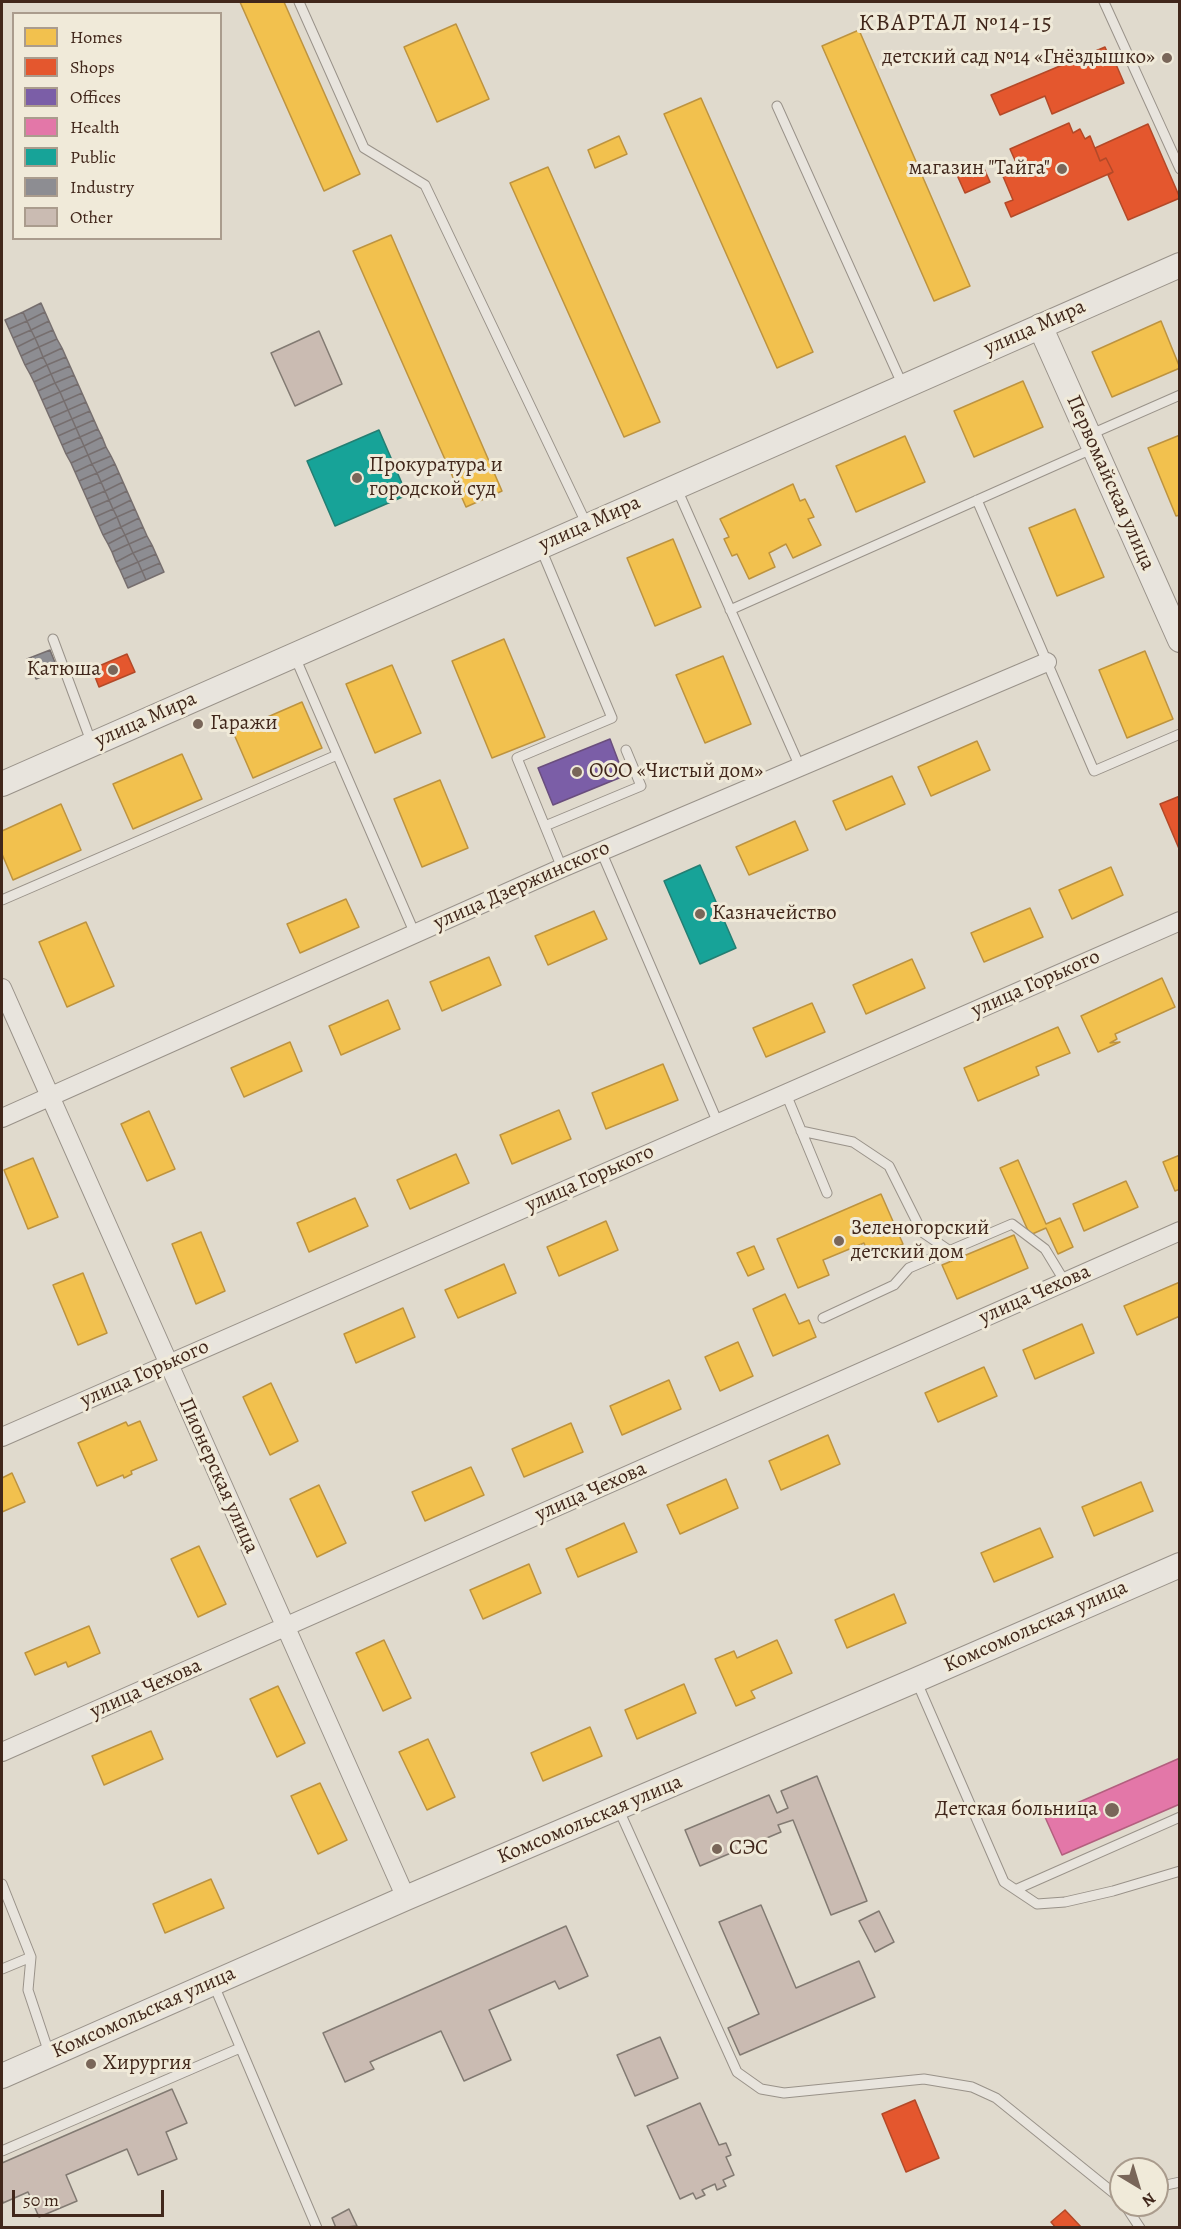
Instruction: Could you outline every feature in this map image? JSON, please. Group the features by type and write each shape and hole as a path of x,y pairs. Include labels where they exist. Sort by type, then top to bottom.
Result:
{"street":[{"name":"улица Мира","path":"2,784 1179,265"},
{"name":"Первомайская улица","path":"1040,326 1179,640"},
{"name":"улица Дзержинского","path":"2,1118 562,868 1047,662"},
{"name":"улица Горького","path":"2,1437 1179,921"},
{"name":"Пионерская улица","path":"2,988 406,1898"},
{"name":"улица Чехова","path":"2,1752 1179,1231"},
{"name":"Комсомольская улица","path":"2,2076 406,1898 1179,1565"}],"lane":[{"path":"299,2 364,148 425,185 588,525"},
{"path":"1104,2 1176,154 1179,168"},
{"path":"777,106 903,386"},
{"path":"730,610 977,500 1179,395"},
{"path":"676,487 800,767"},
{"path":"977,500 1094,771 1179,734"},
{"path":"540,546 612,718 517,758 562,868"},
{"path":"53,639 92,744"},
{"path":"294,655 415,933"},
{"path":"545,826 641,786 626,750"},
{"path":"2,900 337,754"},
{"path":"601,851 718,1123"},
{"path":"786,1094 827,1193"},
{"path":"801,1131 853,1142 889,1166 922,1232 950,1251"},
{"path":"824,1318 894,1285 909,1268 1012,1224 1045,1249 1065,1282"},
{"path":"916,1680 1004,1882 1037,1904 1065,1902 1113,1891 1179,1871"},
{"path":"618,1808 737,2072 761,2089 784,2093 924,2079 972,2088 996,2098 1109,2187"},
{"path":"1017,1889 1179,1817"},
{"path":"2,1884 31,1957 28,1990 50,2055"},
{"path":"2,1970 31,1957"},
{"path":"213,1983 316,2228"},
{"path":"2,2151 240,2048"}],"building: Homes":[{"path":"240,2 284,2 360,174 324,191"},
{"path":"456,24 489,99 437,122 404,47"},
{"path":"859,30 970,286 934,301 822,46"},
{"path":"701,98 813,352 777,368 664,114"},
{"path":"619,136 627,154 595,168 588,150"},
{"path":"548,167 660,422 624,437 510,183"},
{"path":"391,235 502,491 466,507 353,251"},
{"path":"1161,321 1180,368 1112,397 1092,352"},
{"path":"1023,381 1043,427 974,457 954,411"},
{"path":"1180,435 1180,515 1176,516 1148,448"},
{"path":"905,436 925,482 856,512 836,466"},
{"path":"793,484 800,501 805,499 814,517 808,519 821,545 793,558 786,544 769,553 775,567 749,579 737,554 732,556 724,539 729,537 720,519"},
{"path":"1075,509 1104,577 1057,596 1029,528"},
{"path":"673,539 701,607 655,626 627,558"},
{"path":"504,639 545,737 492,758 452,661"},
{"path":"1145,651 1173,719 1127,738 1099,670"},
{"path":"723,656 751,724 705,743 676,675"},
{"path":"392,665 421,733 375,753 346,684"},
{"path":"302,702 322,748 253,778 233,732"},
{"path":"977,741 990,770 931,796 918,767"},
{"path":"182,754 202,799 133,829 113,784"},
{"path":"892,776 905,804 846,830 833,801"},
{"path":"440,780 468,848 422,867 394,799"},
{"path":"61,804 81,850 13,880 2,854 2,831"},
{"path":"795,821 808,850 749,875 736,847"},
{"path":"1111,867 1123,895 1072,919 1059,890"},
{"path":"346,899 359,927 300,953 287,924"},
{"path":"1030,908 1043,937 984,962 971,933"},
{"path":"594,911 607,939 548,965 535,936"},
{"path":"86,922 114,986 67,1007 39,942"},
{"path":"489,957 501,985 442,1011 430,982"},
{"path":"912,959 925,988 866,1014 853,985"},
{"path":"1162,978 1175,1007 1115,1034 1117,1039 1110,1043 1120,1042 1098,1052 1081,1016"},
{"path":"388,1000 400,1029 341,1055 329,1026"},
{"path":"812,1003 825,1032 766,1057 753,1028"},
{"path":"1058,1027 1070,1053 1036,1067 1039,1075 978,1101 964,1068"},
{"path":"290,1042 302,1071 244,1097 231,1068"},
{"path":"663,1064 678,1100 606,1129 592,1093"},
{"path":"559,1110 571,1139 512,1164 500,1135"},
{"path":"149,1111 175,1169 147,1181 121,1124"},
{"path":"456,1154 469,1183 410,1209 397,1180"},
{"path":"1180,1155 1180,1189 1175,1191 1163,1162"},
{"path":"33,1158 58,1217 28,1229 4,1170"},
{"path":"1018,1160 1046,1224 1060,1218 1073,1247 1058,1254 1046,1228 1030,1235 1000,1168"},
{"path":"1126,1181 1138,1207 1084,1231 1073,1204"},
{"name":"Зеленогорский детский дом","path":"881,1194 903,1244 870,1258 864,1243 823,1260 829,1275 798,1288 777,1239"},
{"path":"355,1198 368,1226 309,1252 297,1223"},
{"path":"606,1221 618,1250 559,1276 547,1247"},
{"path":"201,1232 225,1291 196,1304 172,1244"},
{"path":"1014,1235 1028,1268 957,1299 942,1265"},
{"path":"754,1246 764,1269 748,1276 737,1253"},
{"path":"504,1264 516,1293 458,1318 445,1290"},
{"path":"83,1273 107,1333 78,1345 53,1285"},
{"path":"1180,1282 1180,1316 1137,1335 1124,1306"},
{"path":"785,1294 799,1324 809,1320 816,1337 773,1356 753,1309"},
{"path":"403,1308 415,1337 356,1363 344,1334"},
{"path":"1082,1324 1094,1353 1035,1379 1023,1350"},
{"path":"738,1342 753,1376 720,1391 705,1357"},
{"path":"984,1367 997,1396 938,1422 925,1393"},
{"path":"669,1380 681,1409 622,1435 610,1406"},
{"path":"271,1383 298,1441 270,1455 243,1397"},
{"path":"140,1421 157,1460 131,1471 132,1474 124,1478 123,1475 97,1486 78,1443 126,1422 128,1426"},
{"path":"571,1423 583,1452 524,1477 512,1449"},
{"path":"828,1435 840,1464 781,1490 769,1461"},
{"path":"471,1467 484,1495 425,1521 412,1492"},
{"path":"12,1473 25,1502 2,1512 2,1478"},
{"path":"726,1479 738,1508 680,1534 667,1505"},
{"path":"1141,1482 1153,1511 1094,1536 1082,1507"},
{"path":"319,1485 346,1543 317,1557 290,1499"},
{"path":"624,1523 637,1552 578,1577 566,1549"},
{"path":"1040,1528 1053,1557 994,1582 981,1553"},
{"path":"199,1546 226,1604 198,1617 171,1559"},
{"path":"529,1564 541,1593 483,1619 470,1590"},
{"path":"894,1594 906,1623 847,1648 835,1620"},
{"path":"89,1626 100,1653 68,1667 66,1662 35,1675 25,1653"},
{"path":"384,1640 411,1698 383,1711 356,1653"},
{"path":"777,1640 792,1673 751,1691 755,1698 736,1706 715,1659 734,1651 737,1658"},
{"path":"684,1684 696,1713 637,1739 625,1710"},
{"path":"278,1686 305,1743 277,1757 250,1699"},
{"path":"590,1727 602,1756 543,1781 531,1753"},
{"path":"151,1731 163,1759 104,1785 92,1756"},
{"path":"428,1739 455,1797 427,1810 399,1752"},
{"path":"320,1783 347,1840 318,1854 291,1796"},
{"path":"211,1879 224,1908 165,1933 153,1904"}],"building: Shops":[{"path":"1105,47 1112,64 1115,62 1124,83 1052,114 1045,96 1000,115 991,95"},
{"name":"магазин \"Тайга\"","path":"1069,123 1073,133 1080,129 1085,139 1090,136 1100,161 1106,158 1113,172 1011,217 1005,203 1013,200 1002,174 1018,167 1010,149"},
{"path":"1148,124 1180,198 1128,220 1108,175 1113,172 1106,158 1100,161 1095,148"},
{"path":"982,164 990,182 965,193 957,175"},
{"name":"Катюша","path":"127,654 135,672 99,687 92,669"},
{"path":"1180,796 1180,851 1160,804"},
{"path":"915,2100 939,2158 906,2172 882,2114"},
{"path":"1065,2210 1082,2228 1056,2228 1051,2222"}],"building: Offices":[{"path":"610,739 624,776 553,805 538,768"}],"building: Health":[{"name":"Детская больница","path":"1180,1758 1180,1804 1062,1855 1045,1817"}],"building: Public":[{"name":"Прокуратура и городской суд","path":"379,430 407,495 335,526 307,461"},
{"name":"Казначейство","path":"700,865 736,948 700,964 664,881"}],"building: Industry":[{"path":"41,303 45,312 27,321 23,312"},
{"path":"23,312 27,321 9,329 5,320"},
{"path":"45,312 49,321 31,330 27,321"},
{"path":"27,321 31,330 13,338 9,329"},
{"path":"49,321 53,330 35,338 31,330"},
{"path":"31,330 35,338 17,347 13,338"},
{"path":"53,330 57,339 39,347 35,338"},
{"path":"35,338 39,347 21,356 17,347"},
{"path":"57,339 62,348 43,357 39,347"},
{"path":"39,347 43,357 25,365 21,356"},
{"path":"62,348 66,357 47,365 43,357"},
{"path":"43,357 47,365 30,374 25,365"},
{"path":"66,357 70,366 51,374 47,365"},
{"path":"47,365 51,374 34,382 30,374"},
{"path":"70,366 74,375 55,383 51,374"},
{"path":"51,374 55,383 38,391 34,382"},
{"path":"74,375 78,384 60,392 55,383"},
{"path":"55,383 60,392 42,400 38,391"},
{"path":"78,384 82,393 64,401 60,392"},
{"path":"60,392 64,401 46,409 42,400"},
{"path":"82,393 86,402 68,410 64,401"},
{"path":"64,401 68,410 50,418 46,409"},
{"path":"86,402 90,411 72,419 68,410"},
{"path":"68,410 72,419 54,427 50,418"},
{"path":"90,411 94,420 76,428 72,419"},
{"path":"72,419 76,428 58,436 54,427"},
{"path":"94,420 98,429 80,437 76,428"},
{"path":"76,428 80,437 62,445 58,436"},
{"path":"98,429 102,437 84,446 80,437"},
{"path":"80,437 84,446 66,454 62,445"},
{"path":"102,437 106,447 88,455 84,446"},
{"path":"84,446 88,455 71,463 66,454"},
{"path":"106,447 111,456 92,464 88,455"},
{"path":"88,455 92,464 75,472 71,463"},
{"path":"111,456 115,464 97,473 92,464"},
{"path":"92,464 97,473 79,481 75,472"},
{"path":"115,464 119,473 101,482 97,473"},
{"path":"97,473 101,482 83,490 79,481"},
{"path":"119,473 123,482 105,491 101,482"},
{"path":"101,482 105,491 87,499 83,490"},
{"path":"123,482 127,491 109,500 105,491"},
{"path":"105,491 109,500 91,508 87,499"},
{"path":"127,491 131,500 113,509 109,500"},
{"path":"109,500 113,509 95,517 91,508"},
{"path":"131,500 135,509 117,517 113,509"},
{"path":"113,509 117,517 99,526 95,517"},
{"path":"135,509 139,518 121,527 117,517"},
{"path":"117,517 121,527 103,535 99,526"},
{"path":"139,518 143,527 125,535 121,527"},
{"path":"121,527 125,535 108,544 103,535"},
{"path":"143,527 147,536 129,544 125,535"},
{"path":"125,535 129,544 112,552 108,544"},
{"path":"147,536 152,545 133,553 129,544"},
{"path":"129,544 133,553 116,562 112,552"},
{"path":"152,545 156,554 138,562 133,553"},
{"path":"133,553 138,562 120,570 116,562"},
{"path":"156,554 160,563 142,571 138,562"},
{"path":"138,562 142,571 124,579 120,570"},
{"path":"160,563 164,572 146,580 142,571"},
{"path":"142,571 146,580 128,588 124,579"},
{"path":"50,650 58,670 36,679 27,659"}],"building: Other":[{"path":"319,331 342,384 295,406 271,353"},
{"name":"СЭС","path":"817,1776 867,1901 831,1915 793,1820 778,1825 781,1832 700,1866 685,1830 769,1795 777,1813 788,1808 781,1791"},
{"path":"761,1905 796,1988 859,1961 875,1997 740,2055 728,2028 759,2014 719,1922"},
{"path":"879,1911 894,1942 875,1952 859,1921"},
{"path":"566,1926 588,1976 559,1989 555,1981 489,2010 511,2060 464,2081 441,2031 370,2062 374,2069 345,2082 323,2033"},
{"path":"660,2037 678,2078 635,2096 617,2055"},
{"path":"172,2089 187,2123 166,2132 177,2159 138,2175 127,2149 66,2175 77,2201 39,2217 28,2192 3,2203 2,2163"},
{"path":"700,2103 719,2145 726,2143 731,2155 726,2157 734,2175 723,2180 726,2186 717,2190 715,2184 702,2190 705,2195 696,2199 693,2193 680,2199 647,2126"},
{"path":"349,2209 357,2226 336,2228 332,2218"}],"place":[{"name":"детский сад №14 «Гнёздышко»","path":"1167,58"},
{"name":"магазин \"Тайга\"","path":"1062,169"},
{"name":"Прокуратура и городской суд","path":"357,478"},
{"name":"Катюша","path":"113,670"},
{"name":"Гаражи","path":"198,724"},
{"name":"ООО «Чистый дом»","path":"577,772"},
{"name":"Казначейство","path":"700,914"},
{"name":"Зеленогорский детский дом","path":"839,1241"},
{"name":"Детская больница","path":"1112,1810"},
{"name":"СЭС","path":"717,1849"},
{"name":"Хирургия","path":"91,2064"}],"district":[{"name":"КВАРТАЛ №14-15","path":"956,24"}]}
